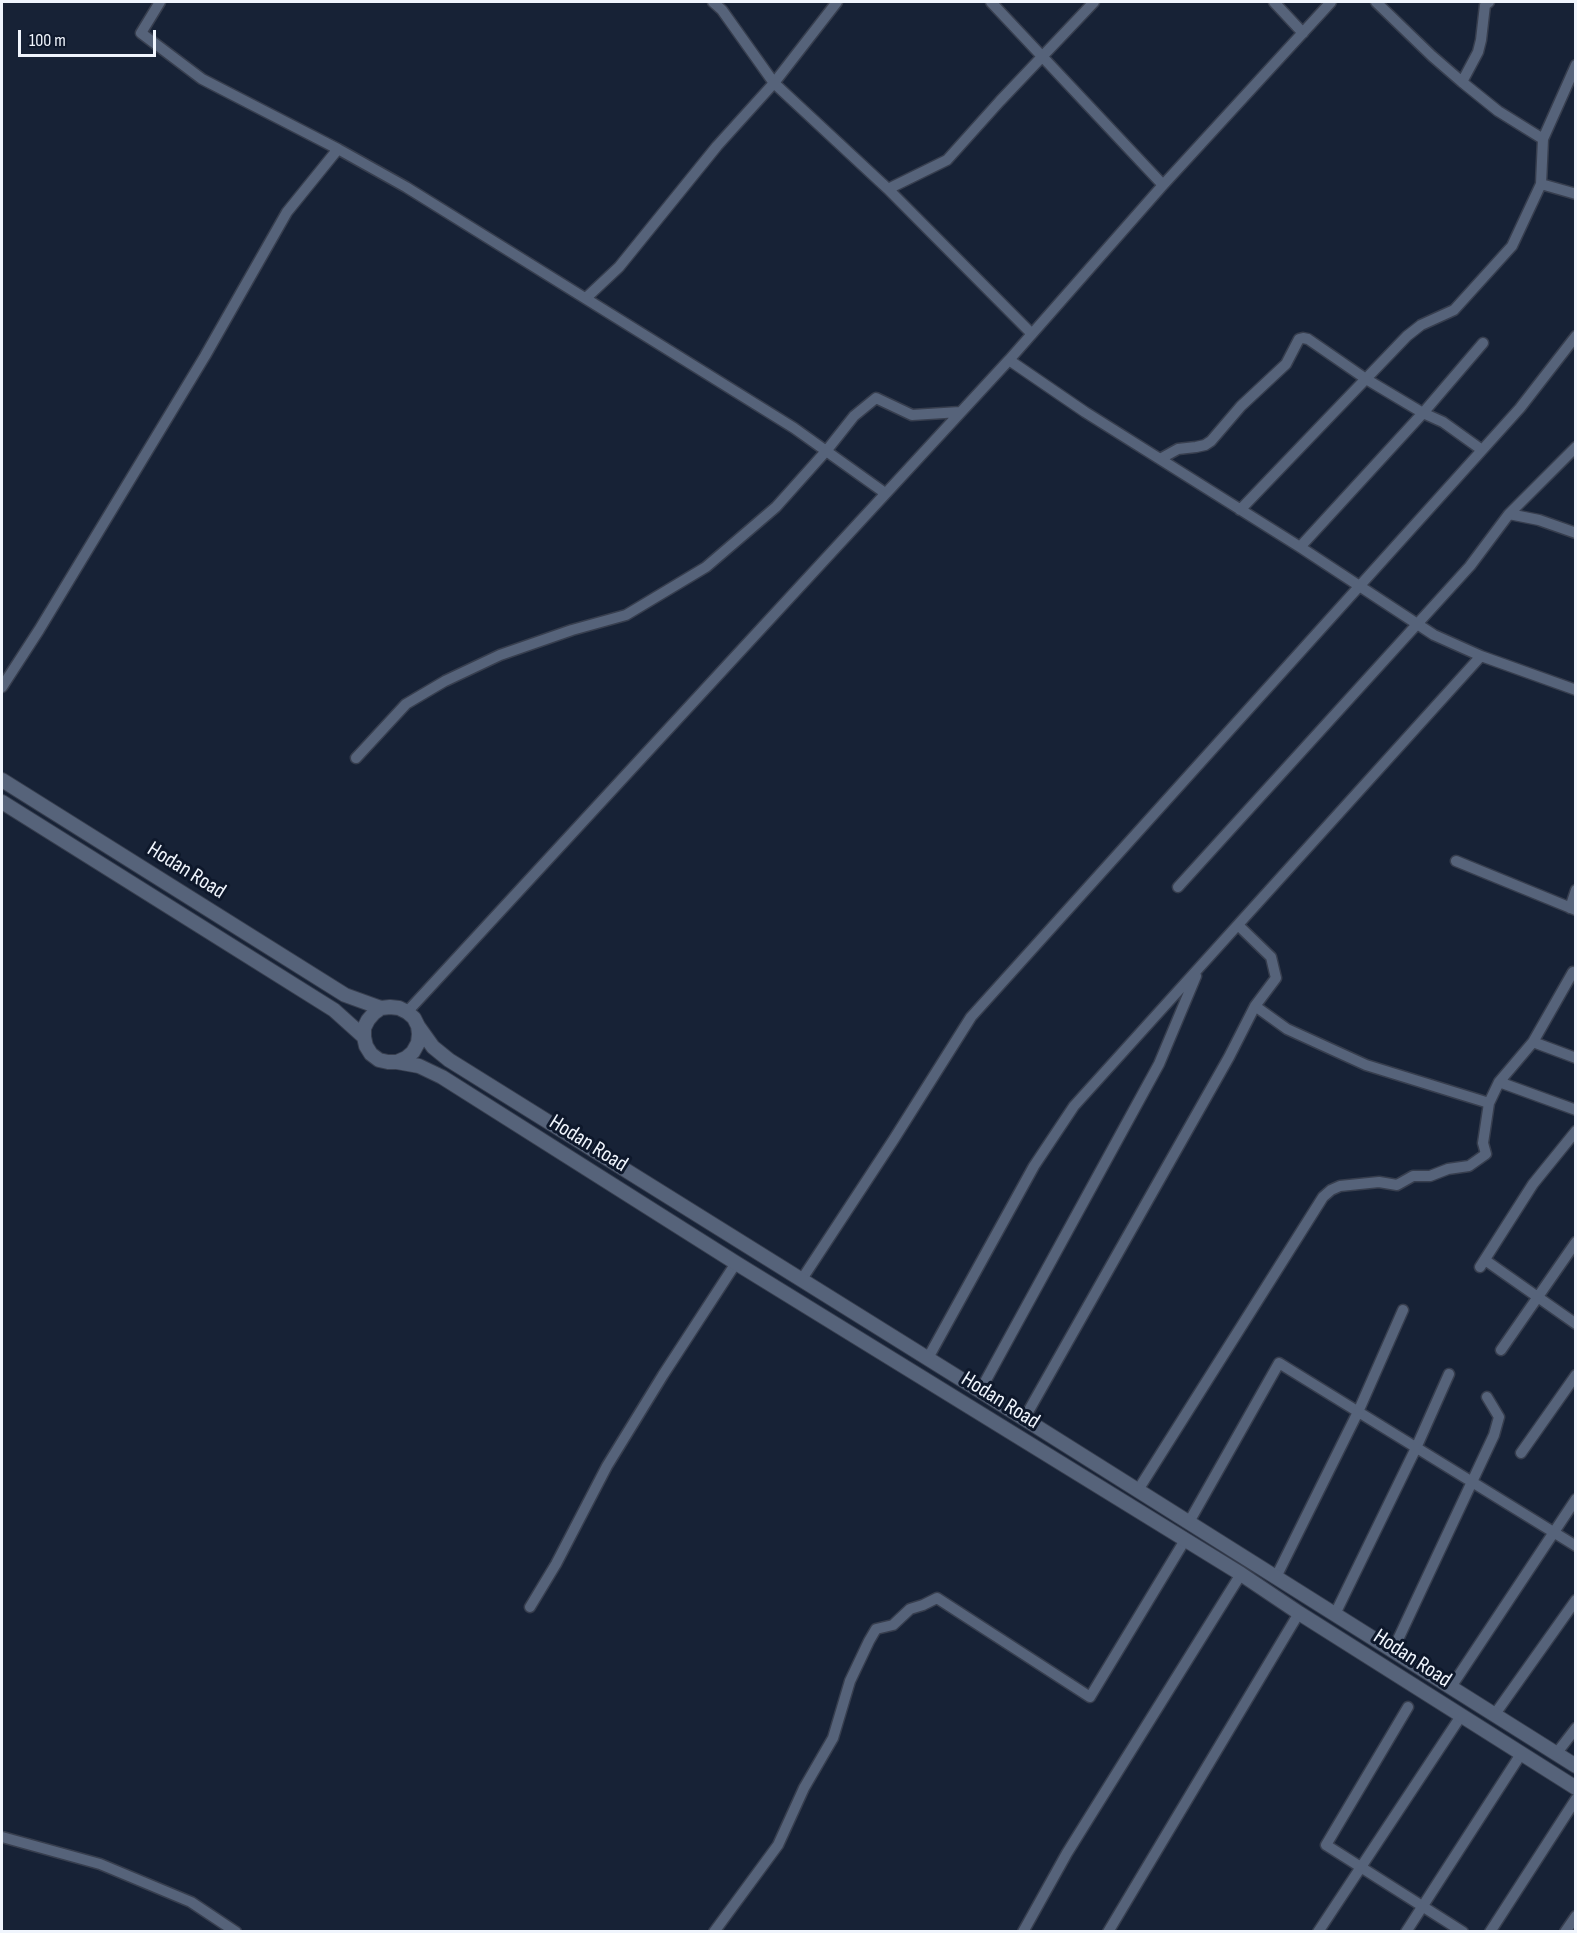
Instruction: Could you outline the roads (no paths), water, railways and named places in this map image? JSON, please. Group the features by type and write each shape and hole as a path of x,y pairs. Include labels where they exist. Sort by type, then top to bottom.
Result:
{"main road":[{"name":"Hodan Road","path":"2,780 345,995 381,1008 399,1008 407,1011 433,1047 449,1060 802,1279 1575,1766"},
{"name":"Hodan Road","path":"2,802 333,1010 364,1037 371,1054 379,1060 419,1066 442,1077 736,1263 1241,1574 1575,1788"},
{"path":"364,1037 364,1028 368,1020 381,1008"},
{"path":"398,1062 413,1052 418,1043 418,1026"}],"street":[{"path":"160,2 141,33 202,79 406,187 827,450 885,493"},
{"path":"713,2 722,10 774,83 888,189 1032,334"},
{"path":"586,298 620,267 717,146 774,83 837,2"},
{"path":"991,2 1163,185"},
{"path":"888,189 947,160 1094,2"},
{"path":"1274,2 1302,33"},
{"path":"407,1011 1009,360 1163,185 1331,2"},
{"path":"1376,2 1462,82 1498,111 1542,139"},
{"path":"1462,82 1478,52 1484,3"},
{"path":"1240,510 1414,329 1454,310 1512,246 1541,184 1542,139 1575,65"},
{"path":"2,687 199,366 287,212 338,149"},
{"path":"1541,184 1575,194"},
{"path":"802,1279 894,1139 970,1017 1520,408 1575,336"},
{"path":"1160,459 1178,449 1205,445 1211,441 1241,406 1286,364 1299,339 1308,339 1366,379 1423,413 1443,422 1482,450"},
{"path":"1300,547 1423,413 1483,343"},
{"path":"1009,360 1085,412 1300,547 1434,635 1481,656 1575,690"},
{"path":"356,758 406,704 445,681 500,655 572,630 626,615 706,567 777,507 854,416 876,398 912,415 960,412"},
{"path":"1178,887 1470,566 1509,514 1575,447"},
{"path":"1509,514 1539,520 1575,533"},
{"path":"927,1358 1034,1166 1074,1106 1481,656"},
{"path":"1456,861 1573,909 1575,890"},
{"path":"1024,1419 1229,1057 1255,1006 1276,978 1271,957 1238,925"},
{"path":"980,1391 1159,1064 1199,969"},
{"path":"1138,1490 1323,1197 1340,1185 1379,1182 1397,1185 1413,1176 1430,1176 1449,1169 1469,1166 1486,1154 1483,1143 1489,1102 1499,1082 1533,1042 1573,972 1575,973"},
{"path":"1255,1006 1287,1029 1366,1065 1489,1102"},
{"path":"1533,1042 1575,1058"},
{"path":"1499,1082 1575,1110"},
{"path":"1575,1131 1533,1184 1483,1263 1537,1295 1575,1324"},
{"path":"1501,1350 1575,1242"},
{"path":"530,1607 556,1564 608,1466 736,1263"},
{"path":"1276,1577 1358,1412 1403,1310"},
{"path":"1189,1522 1279,1363 1575,1546"},
{"path":"1335,1614 1416,1448 1449,1374"},
{"path":"1521,1453 1575,1374"},
{"path":"1393,1650 1494,1435 1499,1417 1487,1397"},
{"path":"1451,1687 1575,1499"},
{"path":"714,1932 778,1845 804,1788 833,1738 850,1682 868,1641 876,1629 893,1625 910,1609 937,1598 1090,1697 1185,1540"},
{"path":"1023,1932 1067,1853 1241,1574"},
{"path":"1495,1714 1575,1600"},
{"path":"1108,1932 1299,1613"},
{"path":"1407,1707 1326,1845 1463,1932"},
{"path":"1318,1932 1461,1716"},
{"path":"1556,1754 1575,1728"},
{"path":"1406,1932 1521,1754"},
{"path":"1490,1932 1575,1799"},
{"path":"2,1837 100,1864 191,1902 236,1932"},
{"path":"1565,1932 1575,1916"}]}
